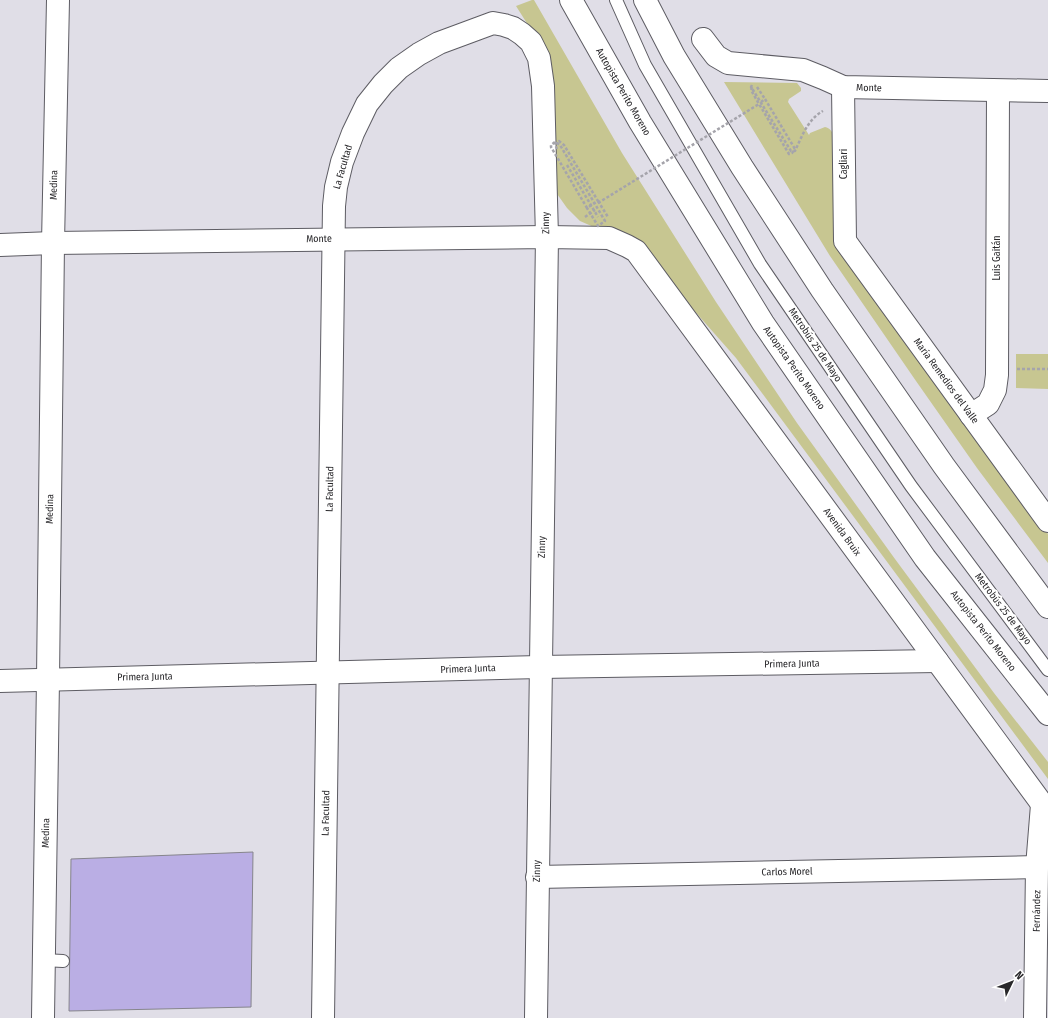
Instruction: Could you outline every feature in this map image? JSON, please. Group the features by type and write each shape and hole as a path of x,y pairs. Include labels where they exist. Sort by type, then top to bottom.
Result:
{"main road":[{"name":"Medina","path":"42,1018 53,960 48,679 53,243 58,0"},
{"name":"Autopista Perito Moreno","path":"571,0 640,122 763,323 925,558 1048,714"},
{"path":"645,0 678,63 742,167 822,290 944,466 1048,607"},
{"name":"Zinny","path":"478,28 493,23 508,26 522,34 531,42 539,58 543,86 547,237 536,1018"},
{"name":"La Facultad","path":"323,1018 334,206 338,180 342,162 353,133 367,104 393,73 419,54 439,43 478,28"},
{"name":"Monte","path":"703,39 716,56 728,63 803,70 844,87 1048,91"},
{"name":"Cagliari","path":"844,87 844,241"},
{"name":"Luis Gaitán","path":"971,415 988,404 994,390 997,368 998,91"},
{"name":"Monte","path":"0,245 53,243 547,237 609,238 636,251"},
{"name":"María Remedios del Valle","path":"844,241 1048,521"},
{"name":"Avenida Bruix","path":"636,251 1045,808"},
{"name":"Primera Junta","path":"0,681 540,667 937,661"},
{"name":"Fernández","path":"1035,1018 1037,868 1045,808"},
{"name":"Carlos Morel","path":"537,877 1037,868"}],"lane":[{"name":"Metrobús 25 de Mayo","path":"616,0 645,65 760,264 911,486 1048,670"}],"path":[{"path":"760,102 789,154 792,153 794,151 795,149 757,87 752,87 752,92 760,102 791,151 792,151 795,151 806,129 821,112 829,109 844,110"},
{"path":"595,204 765,99"},
{"path":"557,149 555,144 559,141 564,145 610,220 603,224"},
{"path":"555,142 560,145 595,204 605,222 598,226 552,149 551,145 553,143 555,142"},
{"path":"565,163 594,210"},
{"path":"587,208 598,201"},
{"path":"997,368 1048,369"}],"shaded area":[{"path":"534,0 622,153 716,302 797,423 895,559 994,693 1048,762 1048,779 736,358 653,264 596,228 580,221 567,208 555,191 542,47 516,6"},
{"path":"724,82 797,83 801,88 801,91 789,99 788,102 809,135 810,133 825,127 832,132 835,146 835,244 1048,534 1048,563 977,468 830,256"},
{"path":"1016,354 1048,354 1048,389 1016,388"}],"building":[{"path":"253,852 251,1007 69,1011 71,859"}]}
